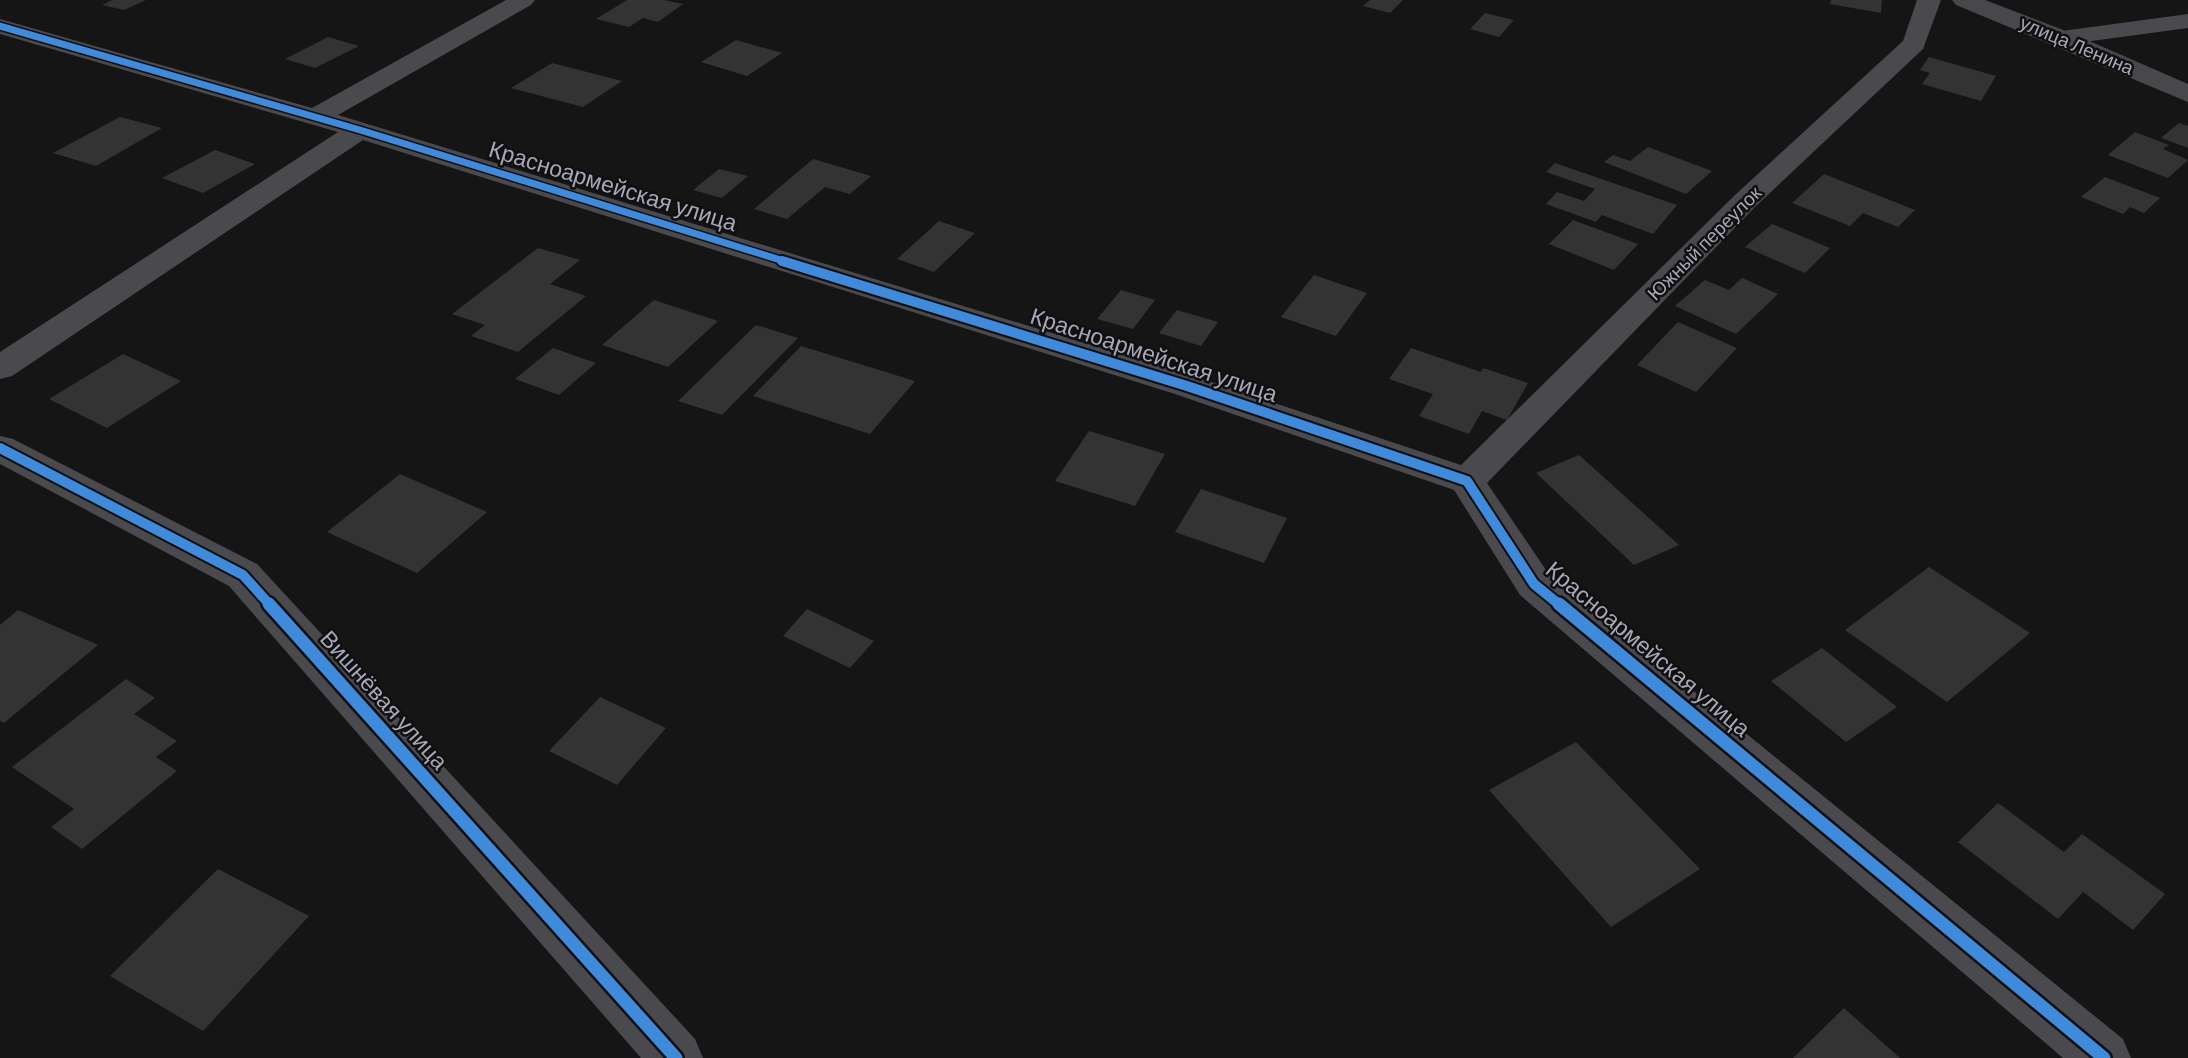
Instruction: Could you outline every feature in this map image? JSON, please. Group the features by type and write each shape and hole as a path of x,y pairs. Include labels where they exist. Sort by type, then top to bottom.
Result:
{"main road":[{"name":"улица Ленина","path":"1964,0 2062,38 2188,94"}],"street":[{"path":"314,117 523,0"},
{"name":"Южный переулок","path":"1467,481 1745,201 1914,44 1929,0"},
{"path":"2062,38 2188,21"},
{"name":"Красноармейская улица","path":"0,26 360,130 1187,386 1467,481 1534,584 2104,1058"},
{"path":"0,368 360,130"},
{"name":"Вишнёвая улица","path":"0,448 243,575 676,1058"}],"building":[{"path":"112,0 146,0 124,10 102,5"},
{"path":"627,0 664,0 683,4 658,22 643,18 629,27 596,19"},
{"path":"1370,0 1403,0 1390,13 1363,6"},
{"path":"1831,0 1882,0 1881,13 1830,4"},
{"path":"1485,13 1514,20 1499,37 1470,29"},
{"path":"328,37 359,46 315,68 285,59"},
{"path":"736,40 782,53 747,76 701,62"},
{"path":"1929,57 1996,76 1981,101 1922,84 1930,73 1920,70"},
{"path":"552,63 622,81 583,107 511,88"},
{"path":"120,117 162,128 96,166 53,153"},
{"path":"2179,123 2188,126 2188,148 2161,138"},
{"path":"2135,132 2169,145 2163,149 2188,160 2168,178 2108,155"},
{"path":"1648,147 1712,171 1686,194 1604,162 1613,155 1630,161"},
{"path":"215,150 255,164 203,193 162,178"},
{"path":"813,159 871,176 850,194 825,187 787,219 754,209"},
{"path":"1555,163 1677,205 1653,234 1602,215 1596,222 1546,204 1557,192 1584,201 1595,189 1546,172"},
{"path":"719,169 748,176 722,198 693,190"},
{"path":"1824,174 1915,210 1898,227 1863,213 1850,226 1792,203"},
{"path":"2105,177 2160,198 2144,213 2130,207 2123,214 2081,197"},
{"path":"1573,220 1638,244 1614,270 1549,244"},
{"path":"939,221 975,233 934,272 897,259"},
{"path":"1772,224 1830,248 1805,273 1745,247"},
{"path":"538,248 580,260 550,284 586,296 518,352 471,336 485,325 452,314"},
{"path":"1314,275 1367,293 1336,336 1281,317"},
{"path":"1742,278 1778,294 1736,334 1675,306 1705,280 1729,290"},
{"path":"1121,290 1155,300 1133,329 1097,319"},
{"path":"654,300 718,321 668,367 602,345"},
{"path":"1177,310 1218,322 1201,346 1159,333"},
{"path":"1678,322 1737,348 1696,392 1637,365"},
{"path":"756,325 798,338 722,415 678,401"},
{"path":"801,346 915,381 870,434 753,396"},
{"path":"553,348 596,363 559,395 515,379"},
{"path":"1411,348 1481,372 1483,368 1528,383 1507,420 1482,411 1469,434 1419,416 1433,394 1389,379"},
{"path":"123,354 181,381 107,428 49,399"},
{"path":"1089,431 1165,454 1135,506 1055,481"},
{"path":"1579,455 1679,545 1634,565 1536,473"},
{"path":"400,474 487,512 417,573 327,532"},
{"path":"1201,489 1287,518 1264,563 1175,532"},
{"path":"1929,567 2030,633 1947,702 1845,630"},
{"path":"807,609 874,641 850,668 783,636"},
{"path":"18,610 98,645 4,723 0,721 0,625"},
{"path":"1822,648 1897,707 1846,742 1771,681"},
{"path":"126,679 155,698 134,714 177,741 156,757 177,771 82,849 51,827 74,809 12,767"},
{"path":"600,697 666,728 617,785 549,751"},
{"path":"1576,742 1700,869 1611,927 1489,790"},
{"path":"1998,803 2064,852 2082,834 2165,894 2133,930 2083,892 2058,919 1958,842"},
{"path":"218,869 309,916 203,1031 110,976"},
{"path":"1844,1008 1900,1058 1793,1058"}],"cycle path":[{"path":"0,26 360,130 1187,386 1467,481 1534,584 2104,1058"},
{"path":"0,448 243,575 676,1058"}]}
